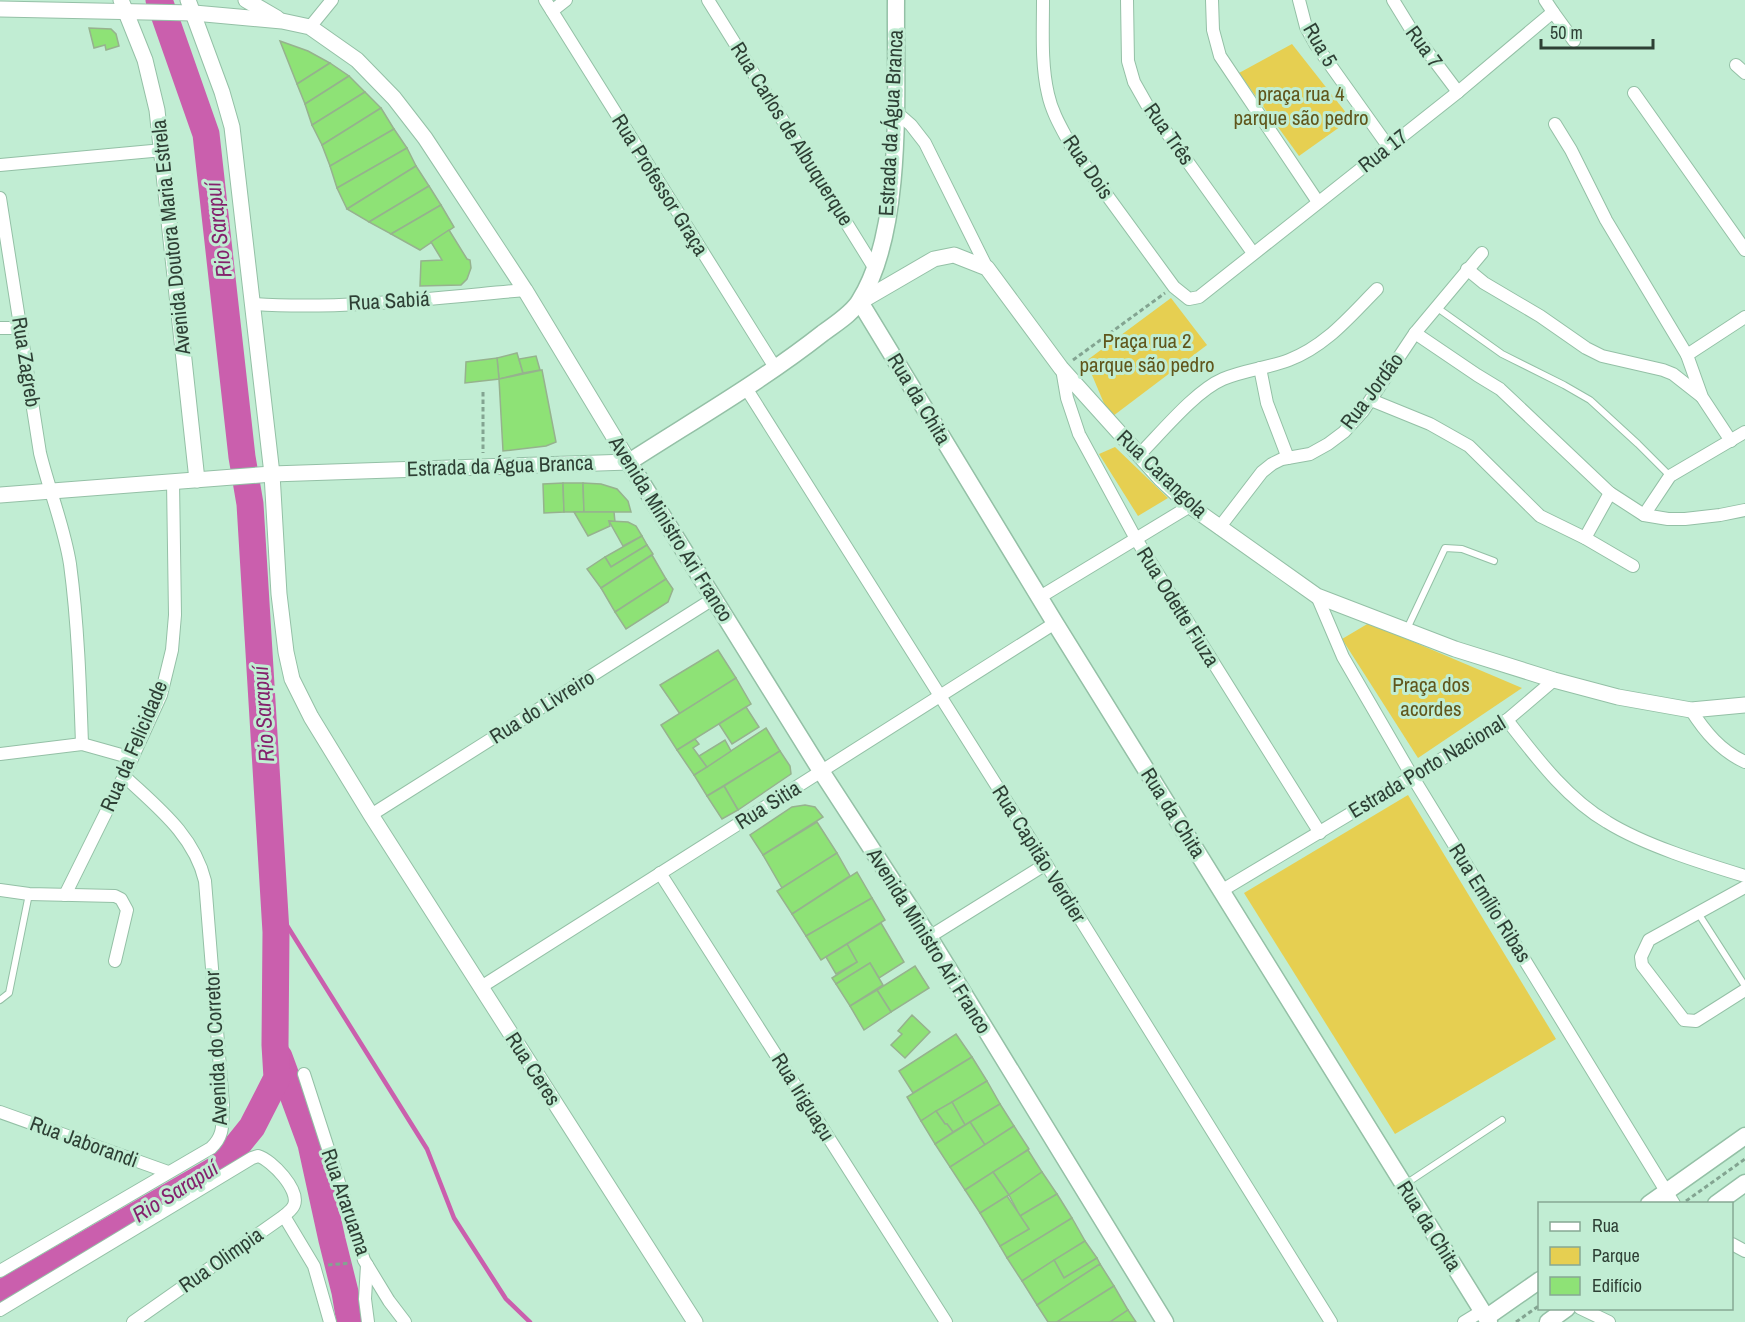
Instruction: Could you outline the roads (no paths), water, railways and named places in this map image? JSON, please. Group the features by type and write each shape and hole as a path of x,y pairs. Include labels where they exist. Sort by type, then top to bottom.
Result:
{"main road":[{"name":"Estrada da Água Branca","path":"629,462 776,369 860,302 875,268 889,213 895,111 896,0"},
{"name":"Rua da Chita","path":"860,302 1055,623 1486,1317"},
{"name":"Avenida Ministro Ari Franco","path":"629,462 821,771 929,937 1165,1322"},
{"path":"1652,1202 1670,1197 1745,1136"},
{"path":"1717,1202 1745,1183"},
{"path":"1486,1317 1538,1281"},
{"path":"1548,1322 1565,1310"}],"street":[{"path":"246,0 282,21"},
{"path":"310,27 332,0"},
{"path":"548,5 566,0"},
{"name":"Rua Carlos de Albuquerque","path":"708,0 875,268"},
{"name":"Rua Dois","path":"1043,0 1043,60 1048,94 1058,121 1077,154 1174,287 1189,299 1199,297"},
{"name":"Rua Três","path":"1127,0 1128,61 1134,82 1147,105 1253,253"},
{"path":"1212,0 1213,30 1220,56 1318,202"},
{"name":"Rua 5","path":"1299,0 1306,27 1316,45 1388,146"},
{"name":"Rua 7","path":"1393,0 1412,31 1458,92"},
{"path":"1545,0 1574,41"},
{"name":"Rua Professor Graça","path":"548,5 776,369"},
{"name":"Avenida Doutora Maria Estrela","path":"129,8 157,110 163,150 197,480"},
{"path":"187,8 222,92 231,127 254,304 272,474"},
{"name":"Avenida Ministro Ari Franco","path":"0,9 187,8 282,21 310,27 357,60 394,98 425,138 525,290 629,462"},
{"name":"Rua 17","path":"1199,297 1458,92 1553,12"},
{"path":"1634,93 1745,250"},
{"path":"895,111 911,125 925,143 987,268"},
{"path":"1554,124 1615,236 1687,355 1702,397 1731,441"},
{"path":"0,165 163,150"},
{"name":"Rua Zagreb","path":"0,198 40,453 49,491 61,521 70,563 80,674 82,744"},
{"name":"Rua Jordão","path":"1219,528 1262,472 1272,464 1310,454 1344,432 1371,400 1415,333 1482,253"},
{"path":"860,302 934,259 954,255 987,268"},
{"name":"Rua Carangola","path":"987,268 1062,368 1138,455 1190,506 1219,528 1317,596 1406,632 1554,680"},
{"path":"1467,269 1484,284 1540,316 1586,348 1602,356 1673,374 1702,397"},
{"path":"1138,455 1203,392 1223,379 1289,360 1313,349 1330,337 1377,289"},
{"name":"Rua Sabiá","path":"254,304 288,306 426,300 525,290"},
{"path":"1687,355 1745,317"},
{"path":"0,328 21,328"},
{"path":"1415,333 1500,389 1611,493 1644,515 1668,519 1698,518 1745,510"},
{"name":"Rua Odette Fiuza","path":"1062,368 1067,398 1079,434 1136,539 1320,833"},
{"path":"1260,368 1267,403 1288,458"},
{"name":"Rua Capitão Verdier","path":"746,388 1331,1322"},
{"path":"1371,400 1430,424 1468,446 1540,516 1585,538 1633,566"},
{"path":"1644,515 1670,476 1745,432"},
{"name":"Estrada da Água Branca","path":"0,495 272,474 629,462"},
{"name":"Rua Ceres","path":"272,474 279,594 286,652 292,679 311,717 371,815 695,1322"},
{"name":"Rua da Felicidade","path":"65,895 124,777 161,695 172,650 175,615 173,481"},
{"path":"1585,538 1611,493"},
{"path":"1040,597 1190,506"},
{"name":"Rua Emílio Ribas","path":"1317,596 1343,657 1412,776 1670,1197"},
{"name":"Rua do Livreiro","path":"371,815 713,599"},
{"name":"Rua Sitia","path":"481,987 1055,623"},
{"path":"1554,680 1618,697 1691,710 1745,705"},
{"name":"Estrada Porto Nacional","path":"1221,891 1507,720 1554,680"},
{"path":"1691,710 1718,745 1745,762"},
{"path":"1507,720 1533,754 1571,794 1605,821 1635,838 1745,876"},
{"path":"0,754 82,744 132,758"},
{"name":"Avenida do Corretor","path":"0,1271 211,1148 219,1140 222,1130 223,1105 205,881 201,866 190,843 171,819 124,777"},
{"path":"929,937 1046,864"},
{"name":"Rua Iriguaçu","path":"660,873 946,1322"},
{"path":"1745,887 1649,940 1641,957 1642,965 1684,1020 1690,1022 1696,1021 1745,988"},
{"path":"0,890 29,894 121,898 127,910 114,961"},
{"name":"Rua Araruama","path":"304,1074 367,1265 405,1322"},
{"name":"Rua Jaborandi","path":"0,1112 168,1173"},
{"name":"Rua Olimpia","path":"0,1310 252,1158 258,1155 270,1161 292,1190 295,1204 284,1216 133,1322"},
{"path":"284,1216 314,1266 330,1322"},
{"path":"367,1265 365,1299 368,1322"},
{"path":"1584,1310 1609,1322"},
{"path":"1464,1322 1486,1317"}],"lane":[{"path":"1436,307 1502,354 1590,400 1616,422 1670,476"},
{"path":"1406,632 1445,548 1462,549 1494,561"},
{"path":"0,999 9,993 29,894"},
{"path":"1698,913 1745,988"},
{"path":"1404,1185 1502,1120"}],"waterway":[{"name":"Rio Sarapuí","path":"0,1294 219,1168 252,1127 277,1078 276,932 250,504 242,457 206,134 159,0"},
{"path":"273,883 286,924 427,1149 454,1218 506,1299 530,1322"},
{"path":"279,1057 311,1144 350,1322"}],"park label":[{"name":"praça rua 4 parque são pedro","path":"1301,106"},
{"name":"Praça rua 2 parque são pedro","path":"1147,353"},
{"name":"Praça dos acordes","path":"1431,697"}]}
